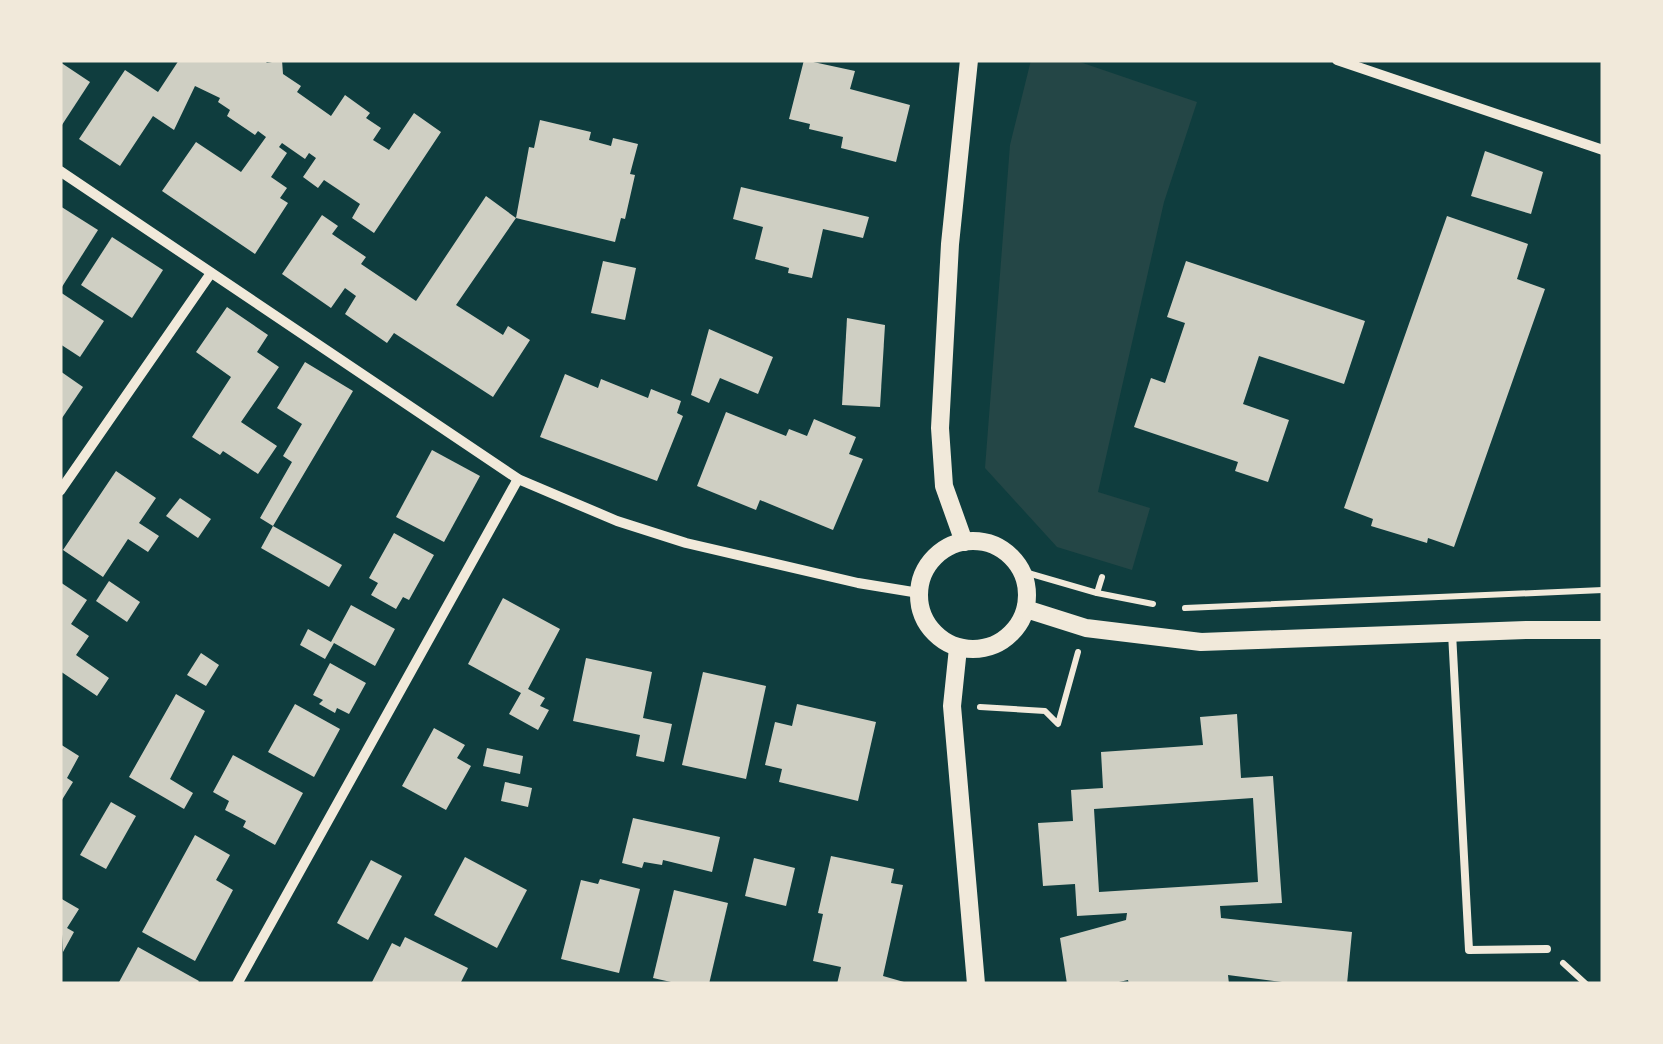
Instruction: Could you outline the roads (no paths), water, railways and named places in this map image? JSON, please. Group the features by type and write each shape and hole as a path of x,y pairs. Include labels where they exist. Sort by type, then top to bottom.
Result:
{"street":[{"path":"964,542 944,486 940,428 950,244 969,60"},
{"path":"1337,60 1603,150"},
{"path":"60,171 518,479 618,521 686,543 858,583 919,593"},
{"path":"60,491 212,273"},
{"path":"237,984 518,479"},
{"path":"964,542 994,545 1008,554 1021,571 1027,590 1026,609 1015,630 1000,642 976,650 958,648 935,634 924,619 919,593 927,566 946,548 964,542"},
{"path":"1026,609 1086,628 1201,642 1603,630"},
{"path":"958,648 952,706 976,984"}],"lane":[{"path":"1452,632 1469,950 1547,949"}]}
